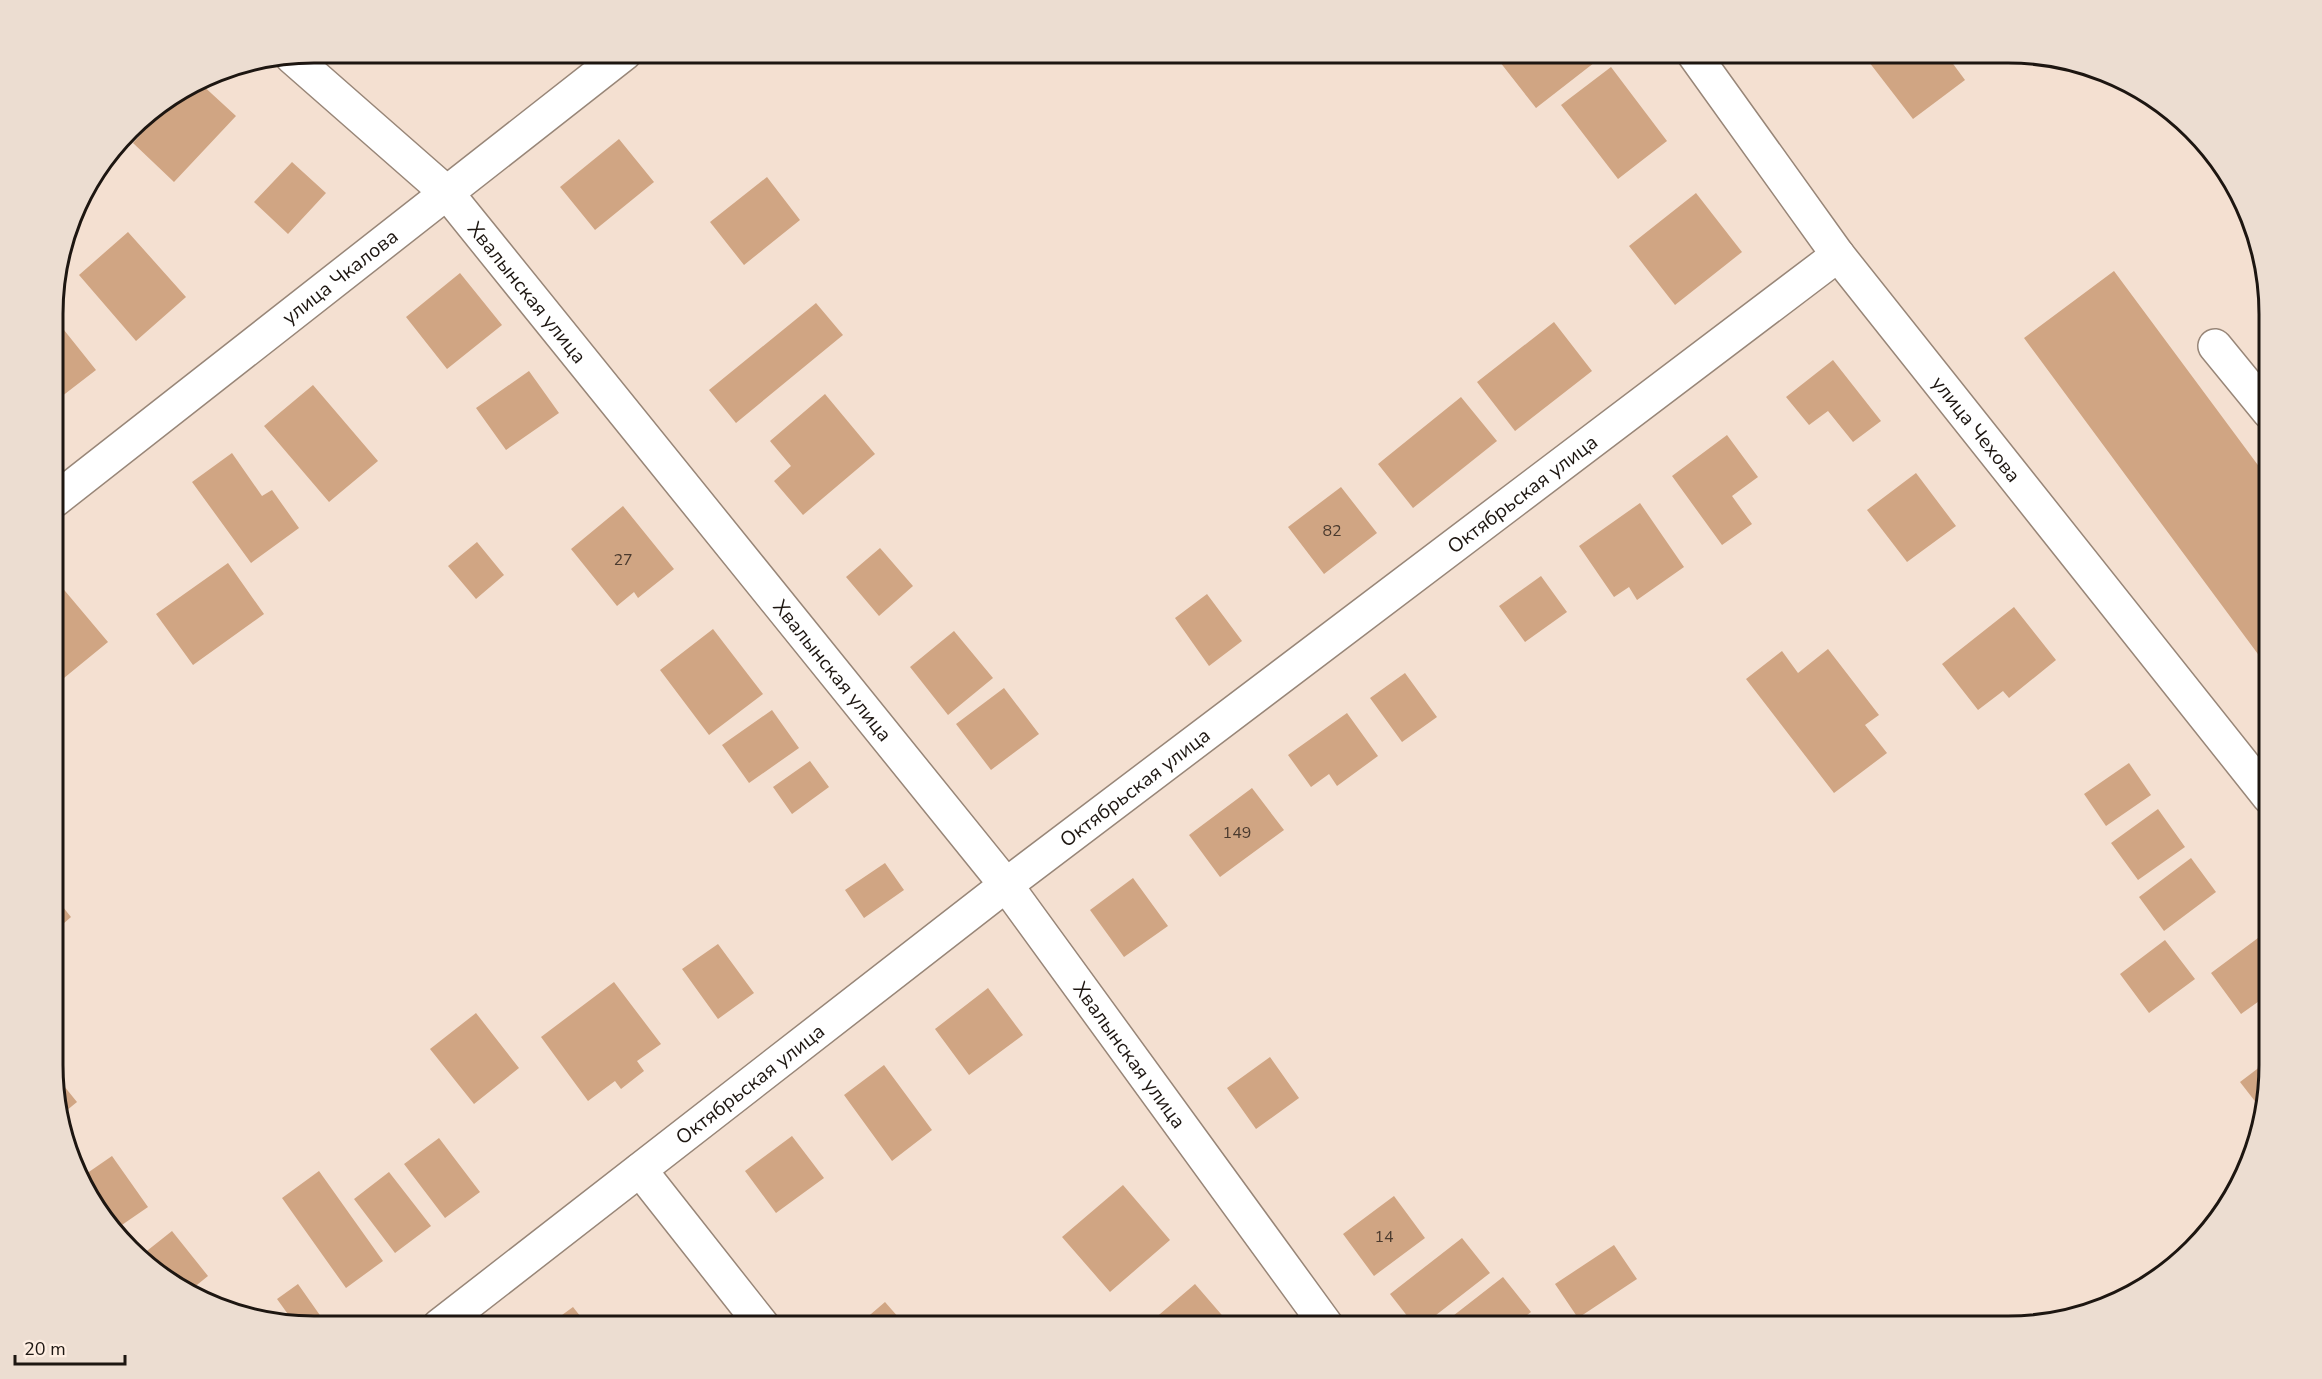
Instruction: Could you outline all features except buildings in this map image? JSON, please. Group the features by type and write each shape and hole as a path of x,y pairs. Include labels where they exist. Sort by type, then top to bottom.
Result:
{"street":[{"name":"улица Чкалова","path":"63,494 611,63"},
{"name":"улица Чехова","path":"1701,63 1838,255 2259,784"},
{"name":"Хвалынская улица","path":"300,64 447,193 1006,885 1320,1316"},
{"name":"Октябрьская улица","path":"452,1316 1006,885 1838,255"},
{"path":"2215,346 2259,400"},
{"path":"640,1170 755,1316"}]}
